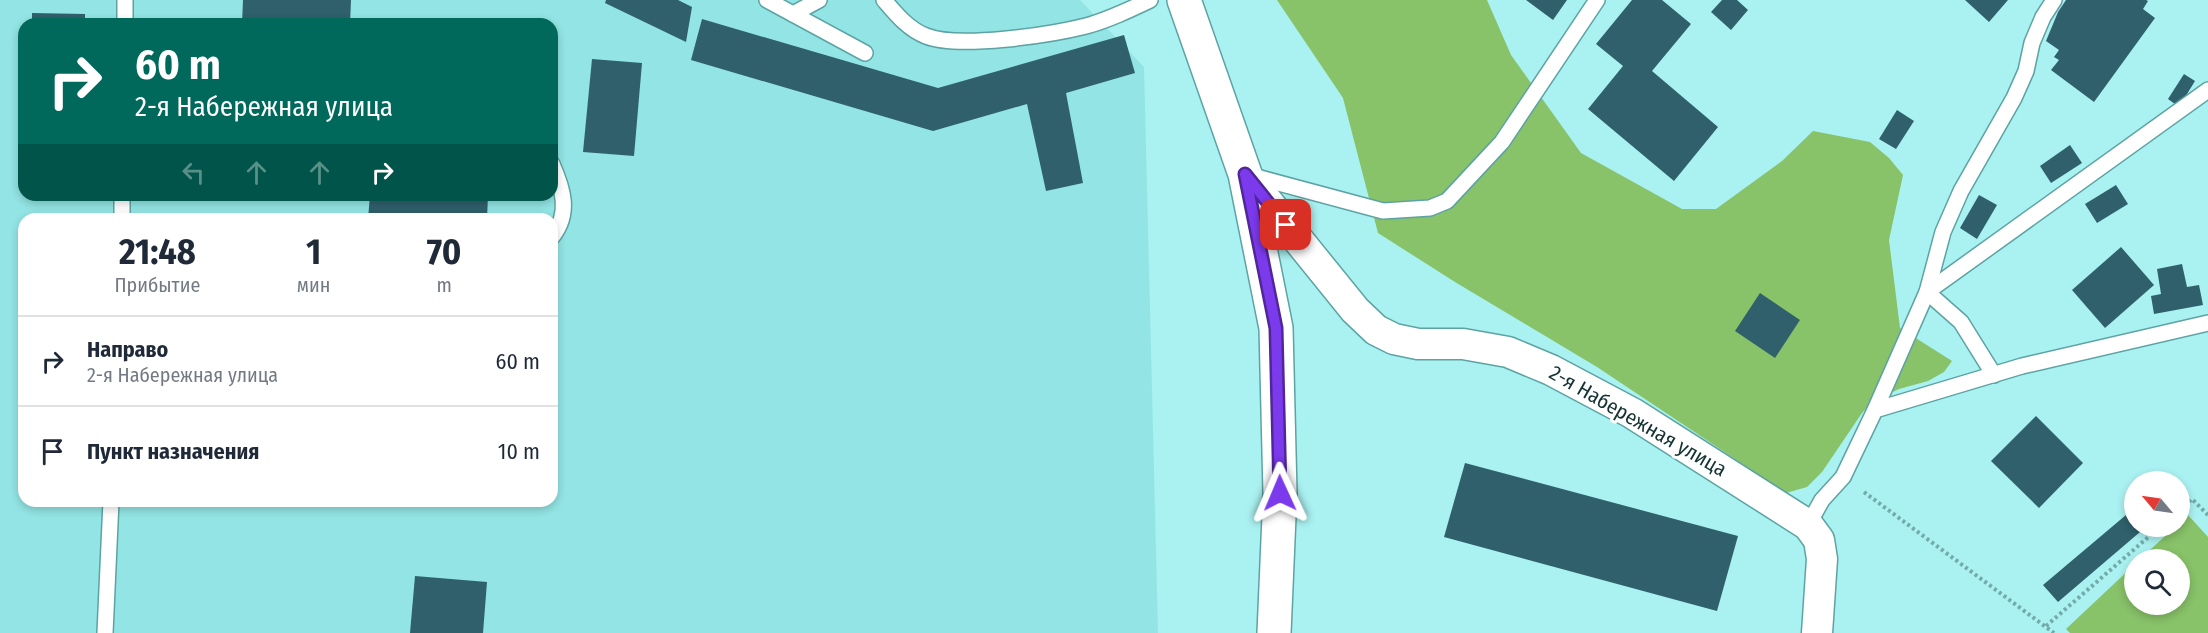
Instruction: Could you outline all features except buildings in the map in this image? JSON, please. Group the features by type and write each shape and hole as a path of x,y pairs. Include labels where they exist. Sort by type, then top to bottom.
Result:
{"street":[{"name":"2-я Набережная улица","path":"1184,0 1245,174 1355,310 1376,330 1394,339 1418,344 1463,344 1508,352 1551,370 1632,413 1808,525"},
{"path":"1245,174 1276,328 1280,493 1274,633"},
{"path":"1808,525 1819,540 1822,560 1817,633"}],"lane":[{"path":"125,0 125,18"},
{"path":"767,0 865,53"},
{"path":"793,14 819,0"},
{"path":"884,0 910,28 925,35 939,40 981,41 1085,26 1150,0"},
{"path":"1245,174 1383,211 1430,208 1447,201 1502,142 1597,0"},
{"path":"1808,525 1822,500 1843,477 1875,410 1927,292 1942,232 1961,191 2014,98 2026,71 2032,43 2043,17 2054,0"},
{"path":"1927,292 2208,90"},
{"path":"558,177 562,186 564,204 558,226"},
{"path":"1927,292 1961,322 1994,375"},
{"path":"1875,410 2022,366 2208,323"},
{"path":"105,633 111,507"}],"path":[{"path":"1843,477 2054,633"},
{"path":"2190,501 2192,499 2208,516"},
{"path":"2046,626 2148,537"}],"shaded area":[{"path":"0,0 1080,0 1144,67 1158,633 0,633"}],"green space":[{"path":"1277,0 1487,0 1511,55 1581,153 1682,209 1716,209 1782,161 1813,131 1870,142 1889,158 1903,175 1889,240 1900,328 1952,361 1944,372 1928,381 1899,389 1872,402 1822,472 1807,487 1786,493 1597,367 1378,233 1343,98"},
{"path":"2190,517 2208,537 2208,633 2070,633 2066,629 2124,574 2124,615 2190,615 2190,549 2151,549 2164,537 2190,537"}],"route":[{"path":"1280,493 1276,328 1245,174 1286,225"}]}
